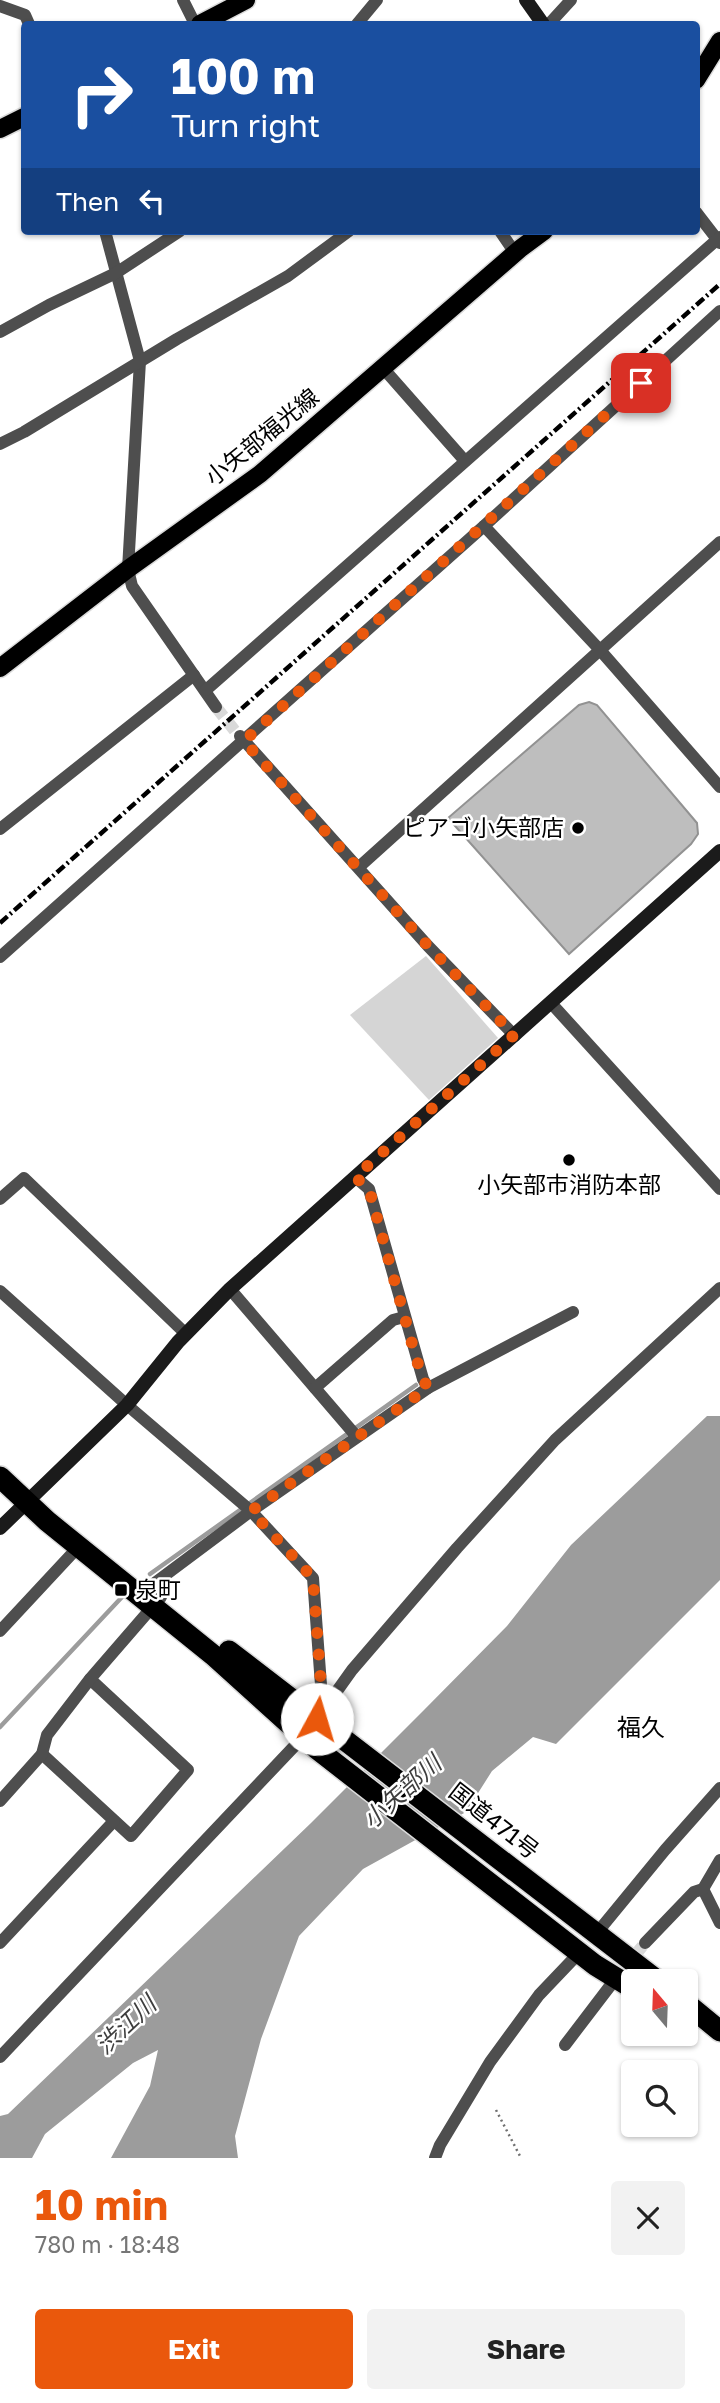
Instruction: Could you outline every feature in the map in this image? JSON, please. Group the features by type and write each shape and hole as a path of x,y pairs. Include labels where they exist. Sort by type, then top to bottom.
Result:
{"highway":[{"name":"国道471号","path":"0,1477 28,1501 54,1515 82,1542 318,1734 573,1948 621,1981"},
{"name":"国道471号","path":"318,1734 642,1969"},
{"path":"698,2013 720,2031"},
{"path":"698,2028 720,2040"}],"main road":[{"path":"203,21 246,0"},
{"path":"700,74 720,41"},
{"path":"0,130 21,119"},
{"name":"小矢部福光線","path":"0,668 128,569 260,474 539,235"}],"street":[{"path":"183,0 195,21"},
{"path":"360,21 377,0"},
{"path":"526,0 541,21"},
{"path":"552,21 571,0"},
{"path":"0,6 24,15 27,21"},
{"path":"206,690 719,240 700,217"},
{"path":"106,235 140,361 128,569 132,586 216,707"},
{"path":"0,332 116,272 174,235"},
{"path":"0,444 288,276 344,235"},
{"path":"503,235 515,253"},
{"path":"0,957 241,738 484,526 720,311"},
{"path":"383,368 465,461"},
{"path":"484,526 600,650 720,787"},
{"path":"359,867 720,542"},
{"path":"0,829 194,675"},
{"path":"241,738 428,946 514,1035"},
{"path":"0,1528 127,1405 186,1334 230,1289 720,851"},
{"path":"551,1003 720,1189"},
{"path":"355,1177 369,1189 404,1317 428,1388"},
{"path":"0,1199 24,1178 186,1334"},
{"path":"0,2057 318,1734 352,1670 555,1440 720,1288"},
{"path":"230,1289 357,1437"},
{"path":"0,1291 251,1511 313,1578 321,1685 318,1734"},
{"path":"0,1801 42,1754 47,1735 151,1596 251,1511 428,1388 573,1312"},
{"path":"315,1388 393,1320 404,1317"},
{"path":"0,1631 82,1542"},
{"path":"42,1754 131,1836 188,1770 90,1679"},
{"path":"591,1930 720,1788"},
{"path":"1,1941 114,1821"},
{"path":"645,1944 694,1892 703,1889 720,1860"},
{"path":"703,1889 720,1923"},
{"path":"435,2158 489,2062 573,1948"},
{"path":"565,2045 610,1986"}],"path":[{"path":"496,2110 521,2158"}],"shaded area":[{"path":"426,956 498,1038 429,1100 350,1015"}],"water":[{"path":"707,1416 720,1416 720,1580 556,1744 533,1737 492,1771 466,1812 363,1869 299,1936 261,2039 235,2136 238,2158 111,2158 150,2086 158,2050 133,2063 45,2134 32,2158 0,2158 0,2116 8,2114 311,1823 507,1626 571,1545"}],"building":[{"name":"ピアゴ小矢部店","path":"589,702 597,705 697,823 698,834 691,844 569,954 448,818 579,705"}],"waterway":[{"path":"150,1574 416,1385"},
{"path":"0,1727 122,1597"}],"tunnel":[{"path":"216,707 239,736"},
{"path":"612,1983 645,1943"}],"railway":[{"path":"0,923 720,284"}],"place":[{"name":"ピアゴ小矢部店","path":"578,828"},
{"name":"小矢部市消防本部","path":"569,1160"},
{"name":"泉町","path":"121,1590"}],"district":[{"name":"福久","path":"641,1728"}],"route":[{"path":"317,1719 321,1685 313,1578 251,1511 428,1388 416,1358 369,1189 355,1177 514,1035 428,946 244,741 641,383"}],"water label":[{"name":"小矢部川","path":"402,1792"},
{"name":"渋江川","path":"126,2025"}]}
